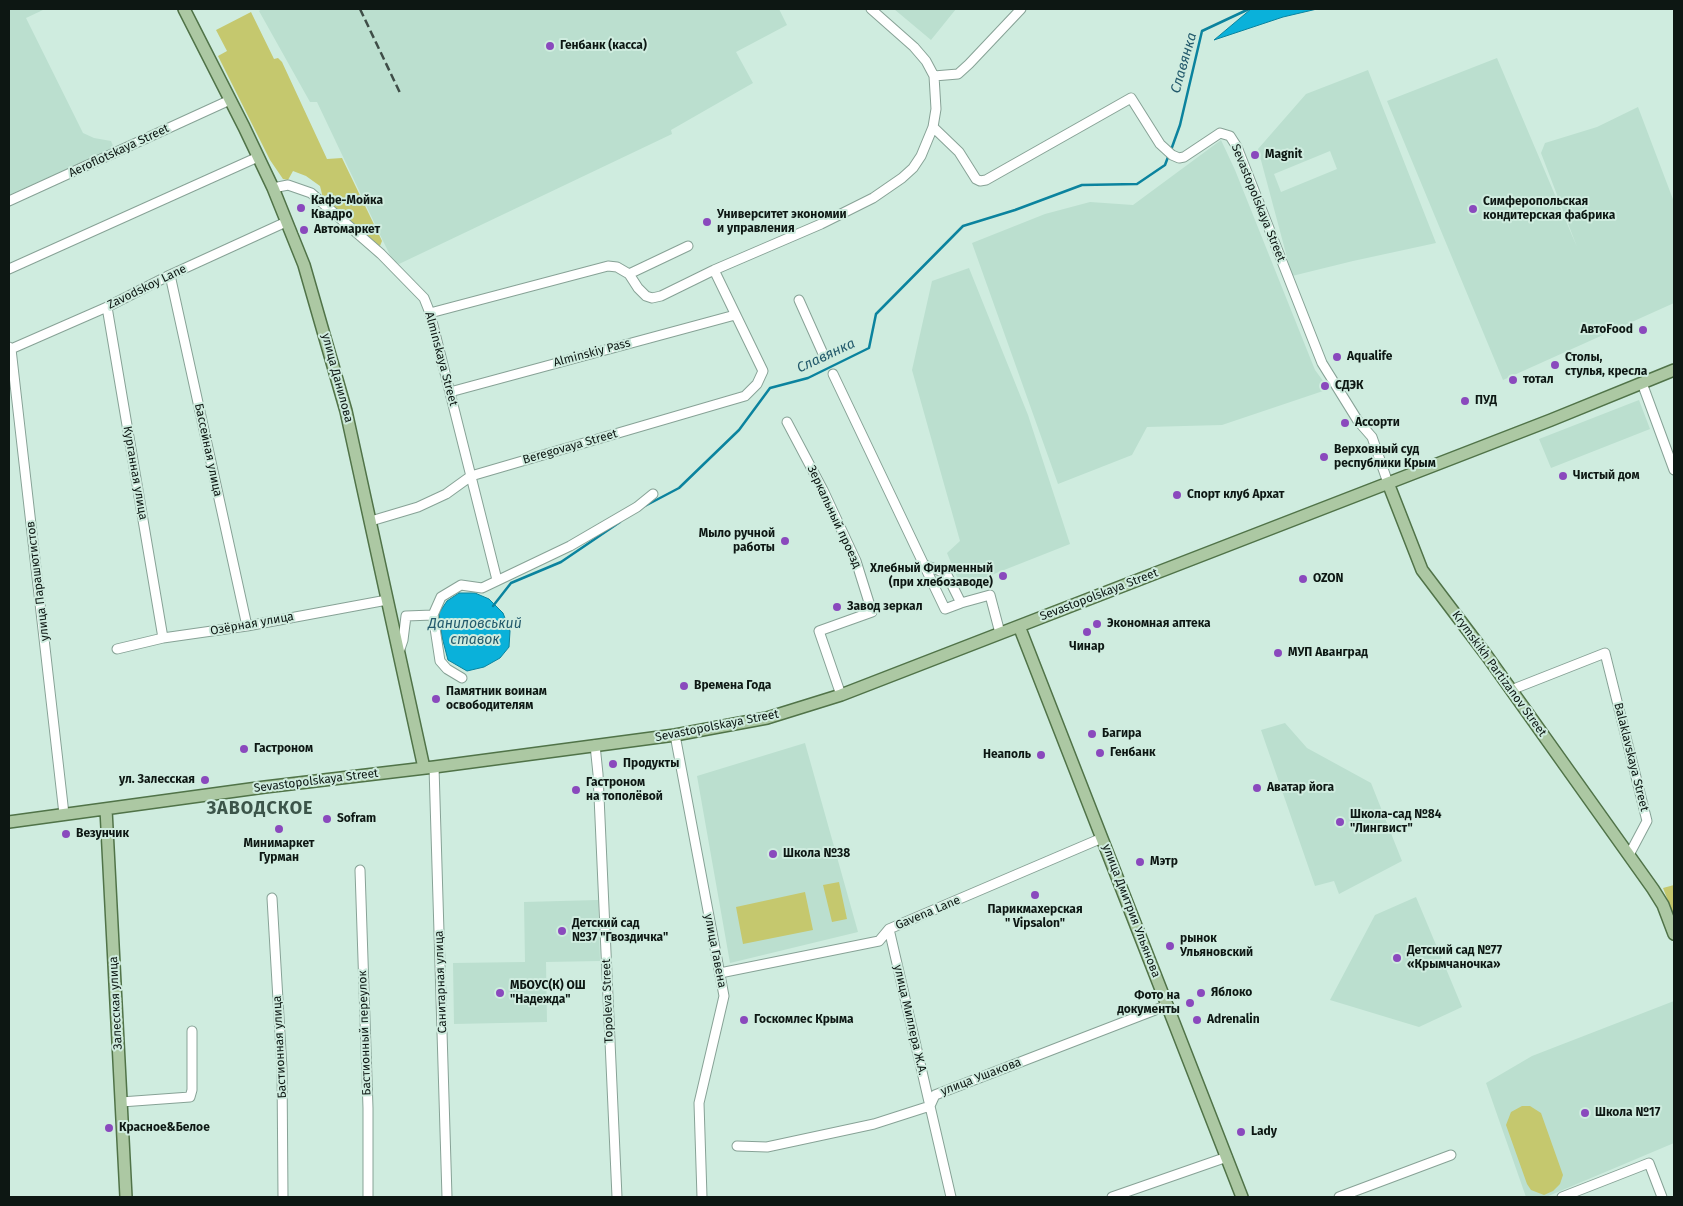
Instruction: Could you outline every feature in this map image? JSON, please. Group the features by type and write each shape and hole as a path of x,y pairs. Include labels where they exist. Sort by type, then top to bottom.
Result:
{"main road":[{"name":"улица Данилова","path":"184,9 273,188 304,265 346,410 398,652 429,768"},
{"name":"Sevastopolskaya Street","path":"9,822 265,787 429,768 675,735 767,718 841,695 1674,370"},
{"name":"Krymskikh Partizanov Street","path":"1388,483 1422,570 1629,855"},
{"name":"улица Дмитрия Ульянова","path":"1019,626 1242,1197"},
{"name":"Залесская улица","path":"106,809 126,1197"},
{"path":"1629,855 1658,897 1674,934"}],"street":[{"path":"430,313 608,266 617,267 629,274 646,296 652,298 660,296 714,270 821,224 872,198 902,178 922,156 933,126 936,109 934,76 926,61 914,47 871,9"},
{"path":"934,76 958,74 1022,9"},
{"name":"Sevastopolskaya Street","path":"933,126 959,152 976,179 980,181 986,180 1131,98 1160,144 1172,155 1179,158 1184,157 1220,133 1230,136 1237,147 1322,363 1358,421 1372,437 1388,483"},
{"name":"Aeroflotskaya Street","path":"9,201 230,100"},
{"path":"9,269 258,157"},
{"name":"Alminskaya Street","path":"273,188 288,184 311,193 382,254 424,298 430,313 497,580"},
{"name":"Zavodskoy Lane","path":"10,348 107,307 170,275 286,222"},
{"path":"629,274 688,246"},
{"path":"714,270 735,315"},
{"name":"Бассейная улица","path":"170,275 247,626"},
{"path":"799,300 824,356"},
{"name":"Курганная улица","path":"107,307 163,638"},
{"name":"Beregovaya Street","path":"371,521 425,504 446,494 471,476 745,396 757,384 763,371 735,315"},
{"name":"Alminskiy Pass","path":"450,392 735,315"},
{"name":"улица Парашютистов","path":"10,348 64,814"},
{"path":"832,374 944,609 990,595 1000,633"},
{"path":"1642,383 1674,470"},
{"name":"Зеркальный проезд","path":"787,422 823,490 856,561 872,612 818,631 841,695"},
{"path":"462,678 447,669 440,661 433,615 441,597 461,585 482,588 570,546 637,507 654,494"},
{"path":"924,565 946,573 960,603"},
{"name":"Озёрная улица","path":"116,648 163,638 247,626 387,600"},
{"path":"398,652 403,640 406,616 433,615"},
{"name":"Balaklavskaya Street","path":"1511,690 1605,653 1647,821 1629,855"},
{"name":"улица Гавена","path":"675,735 724,996 700,1103 702,1197"},
{"name":"Topoleva Street","path":"595,745 598,766 617,1197"},
{"name":"Санитарная улица","path":"429,768 447,1197"},
{"name":"Gavena Lane","path":"720,973 879,941 889,930 1102,838"},
{"name":"Бастионный переулок","path":"360,870 368,1197"},
{"name":"Бастионная улица","path":"272,898 282,1068 283,1197"},
{"name":"улица Миллера Ж.А.","path":"889,930 951,1197"},
{"name":"улица Ушакова","path":"737,1146 767,1147 874,1124 930,1106 935,1095 1168,1005"},
{"path":"121,1102 190,1097 192,1090 192,1030"},
{"path":"1339,1197 1451,1154"},
{"path":"1112,1197 1227,1157"},
{"path":"1562,1197 1648,1163 1662,1197"}],"shaded area":[{"path":"9,9 45,9 26,18 83,133 94,138 111,141 114,148 9,195"},
{"path":"262,9 779,9 787,25 736,52 753,83 671,130 672,134 399,264 392,259 317,102 310,102 259,11"},
{"path":"894,9 956,9 931,40"},
{"path":"1497,58 1577,247 1541,153 1545,143 1597,127 1638,107 1674,202 1674,303 1503,380 1387,101"},
{"path":"1368,70 1436,243 1292,276 1258,149 1306,94","holes":["1330,151 1337,169 1281,192 1274,174"]},
{"path":"1221,140 1235,170 1315,370 1329,389 1222,425 1147,427 1132,455 1058,484 972,243 1045,214 1090,202 1133,205"},
{"path":"969,268 1028,415 1070,544 961,587 947,553 960,541 912,370 932,281"},
{"path":"1639,400 1650,429 1551,468 1539,439"},
{"name":"Школа-сад №84 \"Лингвист\"","path":"1285,723 1307,748 1371,783 1402,861 1339,894 1334,881 1315,886 1261,730"},
{"name":"Школа №38","path":"805,743 858,932 730,963 697,776"},
{"name":"Детский сад №77 «Крымчаночка»","path":"1416,897 1462,1007 1419,1027 1330,1000 1375,915"},
{"path":"598,900 600,961 546,962 547,1022 454,1024 453,963 525,962 524,902"},
{"name":"Школа №17","path":"1674,1001 1674,1143 1546,1197 1526,1197 1486,1083 1532,1056"}],"green space":[{"path":"251,12 274,59 278,58 282,62 327,159 342,158 382,241 380,246 367,239 324,202 320,186 306,176 293,171 288,180 283,179 270,160 218,56 227,51 216,30"},
{"path":"839,882 847,919 832,922 823,885"},
{"path":"1674,885 1674,916 1663,888"},
{"path":"805,892 813,930 743,944 736,907"},
{"path":"1522,1106 1530,1106 1541,1113 1563,1175 1560,1184 1553,1191 1544,1195 1531,1190 1527,1184 1506,1125 1511,1112"}],"water":[{"path":"1251,9 1317,9 1283,17 1214,40"},
{"name":"Даниловський ставок","path":"459,593 475,593 489,599 503,613 510,631 509,647 500,658 484,667 467,671 448,660 442,637 439,613 447,601"}],"waterway":[{"name":"Славянка","path":"1171,150 1180,125 1202,31 1249,9"},
{"name":"Славянка","path":"641,508 679,488 739,430 770,388 808,378 869,348 876,314 963,226 1015,210 1082,185 1137,184 1165,165 1168,157"},
{"name":"Славянка","path":"493,606 511,583 561,562 620,522"}],"railway":[{"path":"360,9 401,95"}],"place":[{"name":"Генбанк (касса)","path":"550,46"},
{"name":"Magnit","path":"1255,155"},
{"name":"Кафе-Мойка Квадро","path":"301,208"},
{"name":"Симферопольская кондитерская фабрика","path":"1473,209"},
{"name":"Университет экономии и управления","path":"707,222"},
{"name":"Автомаркет","path":"304,230"},
{"name":"АвтоFood","path":"1643,330"},
{"name":"Aqualife","path":"1337,357"},
{"name":"Столы, стулья, кресла","path":"1555,365"},
{"name":"тотал","path":"1513,380"},
{"name":"СДЭК","path":"1325,386"},
{"name":"ПУД","path":"1465,401"},
{"name":"Ассорти","path":"1345,423"},
{"name":"Верховный суд республики Крым","path":"1324,457"},
{"name":"Чистый дом","path":"1563,476"},
{"name":"Спорт клуб Архат","path":"1177,495"},
{"name":"Мыло ручной работы","path":"785,541"},
{"name":"Хлебный Фирменный (при хлебозаводе)","path":"1003,576"},
{"name":"OZON","path":"1303,579"},
{"name":"Завод зеркал","path":"837,607"},
{"name":"Экономная аптека","path":"1097,624"},
{"name":"Чинар","path":"1087,632"},
{"name":"МУП Аванград","path":"1278,653"},
{"name":"Времена Года","path":"684,686"},
{"name":"Памятник воинам освободителям","path":"436,699"},
{"name":"Багира","path":"1092,734"},
{"name":"Гастроном","path":"244,749"},
{"name":"Генбанк","path":"1100,753"},
{"name":"Неаполь","path":"1041,755"},
{"name":"Продукты","path":"613,764"},
{"name":"ул. Залесская","path":"205,780"},
{"name":"Аватар йога","path":"1257,788"},
{"name":"Гастроном на тополёвой","path":"576,790"},
{"name":"Sofram","path":"327,819"},
{"name":"Школа-сад №84 \"Лингвист\"","path":"1340,822"},
{"name":"Минимаркет Гурман","path":"279,829"},
{"name":"Везунчик","path":"66,834"},
{"name":"Школа №38","path":"773,854"},
{"name":"Мэтр","path":"1140,862"},
{"name":"Парикмахерская \" Vipsalon\"","path":"1035,895"},
{"name":"Детский сад №37 \"Гвоздичка\"","path":"562,931"},
{"name":"рынок Ульяновский","path":"1170,946"},
{"name":"Детский сад №77 «Крымчаночка»","path":"1397,958"},
{"name":"МБОУС(К) ОШ \"Надежда\"","path":"500,993"},
{"name":"Яблоко","path":"1201,993"},
{"name":"Фото на документы","path":"1190,1003"},
{"name":"Госкомлес Крыма","path":"744,1020"},
{"name":"Adrenalin","path":"1197,1020"},
{"name":"Школа №17","path":"1585,1113"},
{"name":"Красное&Белое","path":"109,1128"},
{"name":"Lady","path":"1241,1132"}],"district":[{"name":"ЗАВОДСКОЕ","path":"260,809"}]}
